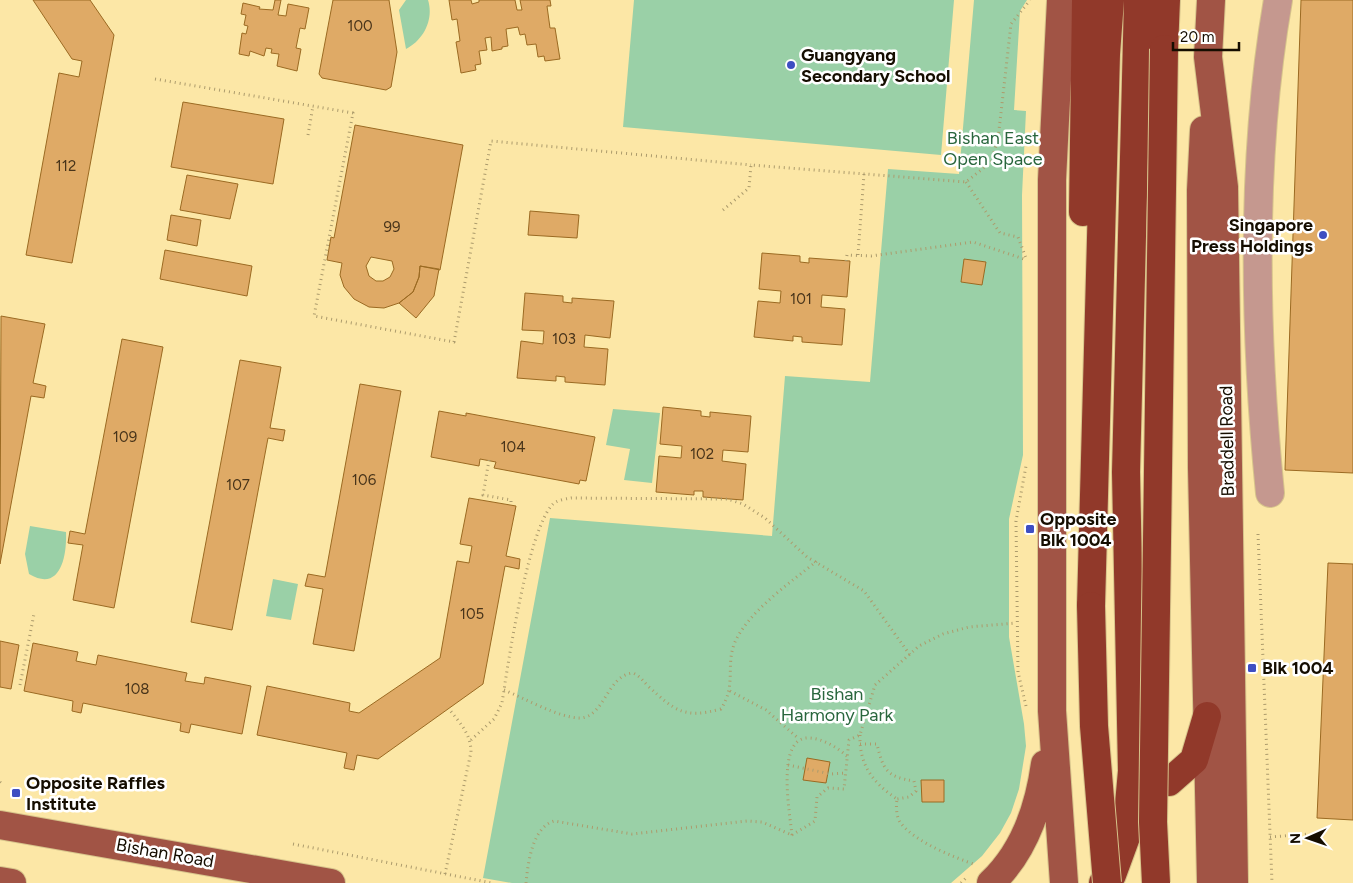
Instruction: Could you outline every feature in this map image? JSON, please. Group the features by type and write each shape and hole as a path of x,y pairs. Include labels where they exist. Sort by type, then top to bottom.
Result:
{"highway":[{"path":"1086,0 1095,54 1082,338 1094,726 1107,883"},
{"path":"1095,54 1110,0"},
{"path":"1103,883 1112,875 1126,836 1132,771 1126,472 1138,0"},
{"path":"1156,883 1154,822 1166,0"},
{"path":"1132,771 1146,780 1169,782 1194,760 1207,716"}],"main road":[{"path":"992,883 1025,838 1040,797 1040,713 1052,180 1061,0"},
{"name":"Braddell Road","path":"1211,0 1208,57 1224,186 1234,883"},
{"path":"1208,57 1201,190 1202,468 1211,883"},
{"path":"1040,713 1064,883"},
{"name":"Bishan Road","path":"0,825 331,883"},
{"path":"0,881 12,883"}],"lane":[{"path":"1270,493 1261,396 1257,260 1264,115 1278,0"}],"path":[{"path":"154,79 354,113 314,316 454,342 491,141 751,165 966,182 991,162 998,139 1011,24 1030,0"},
{"path":"308,135 314,106"},
{"path":"723,210 749,188 751,165"},
{"path":"858,256 864,174"},
{"path":"966,182 1000,233 1018,237 1027,260 1027,270"},
{"path":"846,261 846,255 871,256 973,242 1027,260"},
{"path":"489,460 483,496 512,500 510,506"},
{"path":"1027,460 1016,521 1018,672 1040,713"},
{"path":"471,740 494,719 502,703 534,542 546,515 554,503 571,498 727,499 742,504 765,518 807,557 817,561 864,591 910,655"},
{"path":"1258,534 1272,883"},
{"path":"504,690 579,718 589,716 598,708 606,693 627,673 639,676 673,708 691,714 702,714 721,709 730,691 731,659 735,642 744,629 780,590 817,561"},
{"path":"20,685 34,614"},
{"path":"860,744 877,744 880,758 887,771 897,778 914,781 916,791 908,797 897,799 884,790 866,770 860,744 860,735 875,685 919,646 943,634 977,626 1016,623"},
{"path":"730,691 766,710 798,739 816,738 839,749 848,757"},
{"path":"445,874 471,752 471,740 449,708"},
{"path":"792,835 815,821 817,797 828,788 844,789 849,740 860,735"},
{"path":"792,835 788,765 790,753 798,739"},
{"path":"788,765 832,774 846,773"},
{"path":"897,799 896,806 899,821 913,834 956,858 979,866 961,883"},
{"path":"526,883 535,841 545,826 554,821 632,834 747,821 762,822 792,835"},
{"path":"1270,837 1310,834"},
{"path":"292,844 492,883"}],"green space":[{"path":"406,0 428,0 430,14 422,35 406,49 399,10"},
{"name":"Guangyang Secondary School","path":"634,0 954,0 941,155 623,127"},
{"name":"Bishan Harmony Park","path":"974,0 1027,0 1020,11 1014,110 1026,111 1022,195 1023,455 1009,519 1009,637 1026,746 1019,789 1011,813 1000,833 982,856 951,883 512,883 483,878 550,518 772,536 785,376 870,382 888,169 959,174"},
{"path":"613,409 660,413 652,483 624,480 630,449 606,445"},
{"path":"30,526 66,532 65,551 60,569 48,579 40,579 29,574 25,554"},
{"path":"273,579 298,584 291,620 266,616"}],"building":[{"path":"33,0 90,0 114,35 72,263 26,255 59,73 79,77 82,61 72,59"},
{"path":"275,0 281,0 278,15 286,16 288,4 309,8 305,29 300,28 296,48 301,49 297,71 277,66 279,54 271,53 272,49 266,48 264,56 250,51 249,56 239,54 242,33 246,34 248,26 244,25 246,15 241,14 243,3 260,7 259,9 273,10"},
{"path":"333,0 389,0 397,52 391,87 386,90 322,78 319,74"},
{"path":"449,0 471,0 472,4 479,2 479,0 515,0 517,10 522,10 520,0 550,0 551,6 547,6 550,28 555,28 560,59 545,61 544,56 538,57 536,44 527,45 525,34 520,35 518,27 506,29 508,46 502,47 502,49 492,51 491,37 485,38 487,50 479,51 481,64 475,65 476,70 461,73 456,42 460,41 457,19 452,20"},
{"name":"Singapore Press Holdings","path":"1301,0 1353,0 1353,473 1285,470"},
{"path":"183,102 284,119 273,184 171,167"},
{"path":"355,125 463,145 440,270 420,266 419,277 413,292 399,303 384,308 369,307 354,299 344,287 340,275 342,263 327,260 331,237 334,238","holes":["371,257 392,261 394,269 390,277 383,281 376,281 369,276 366,266"]},
{"path":"187,175 238,184 230,219 180,210"},
{"path":"530,211 579,215 577,238 528,235"},
{"path":"171,215 201,220 197,246 167,240"},
{"path":"165,250 252,266 247,296 160,279"},
{"path":"762,253 800,256 800,262 809,263 809,258 850,261 847,297 822,295 821,307 845,309 842,345 802,342 802,337 793,336 793,341 754,337 758,301 780,303 781,291 759,289"},
{"path":"964,259 986,262 982,285 961,282"},
{"path":"420,266 439,269 434,296 416,318 399,303 413,292 419,277"},
{"path":"525,293 563,296 563,302 572,303 572,298 614,301 610,338 585,335 584,347 608,349 605,385 565,382 565,377 556,376 556,381 517,378 521,341 543,344 544,331 522,330"},
{"path":"1,316 45,324 33,383 46,386 44,398 31,396 0,564"},
{"path":"122,339 163,347 114,608 73,600 83,545 68,543 70,531 85,534"},
{"path":"240,360 281,367 270,428 285,430 283,441 268,438 232,630 191,622"},
{"path":"360,384 401,391 354,651 313,644 323,589 305,586 308,574 325,577"},
{"path":"663,407 701,411 701,416 710,417 710,412 751,416 748,452 723,450 722,461 746,464 743,500 703,497 703,491 694,491 694,495 656,492 659,456 681,458 682,446 660,444"},
{"path":"439,411 466,416 466,413 595,437 586,481 580,480 579,484 494,468 496,462 480,459 479,466 431,457"},
{"path":"469,498 516,506 506,556 520,559 519,569 505,566 483,684 378,759 357,755 354,770 344,768 347,753 257,735 267,686 350,703 349,711 359,713 440,658 457,561 469,563 472,546 460,544"},
{"path":"1328,563 1353,564 1353,820 1317,818"},
{"path":"0,641 19,645 11,689 0,687"},
{"path":"33,643 78,652 76,661 96,665 98,655 187,673 185,681 204,684 205,677 251,686 242,734 191,724 189,733 180,731 181,723 83,703 81,713 72,711 73,701 24,691"},
{"path":"807,758 830,762 826,783 803,780"},
{"path":"921,780 944,780 944,802 922,802"}],"place":[{"name":"Guangyang Secondary School","path":"791,65"},
{"name":"Singapore Press Holdings","path":"1323,235"},
{"name":"Opposite Blk 1004","path":"1030,529"},
{"name":"Blk 1004","path":"1252,668"},
{"name":"Opposite Raffles Institute","path":"16,793"}],"park label":[{"name":"Bishan East Open Space","path":"993,148"}]}
